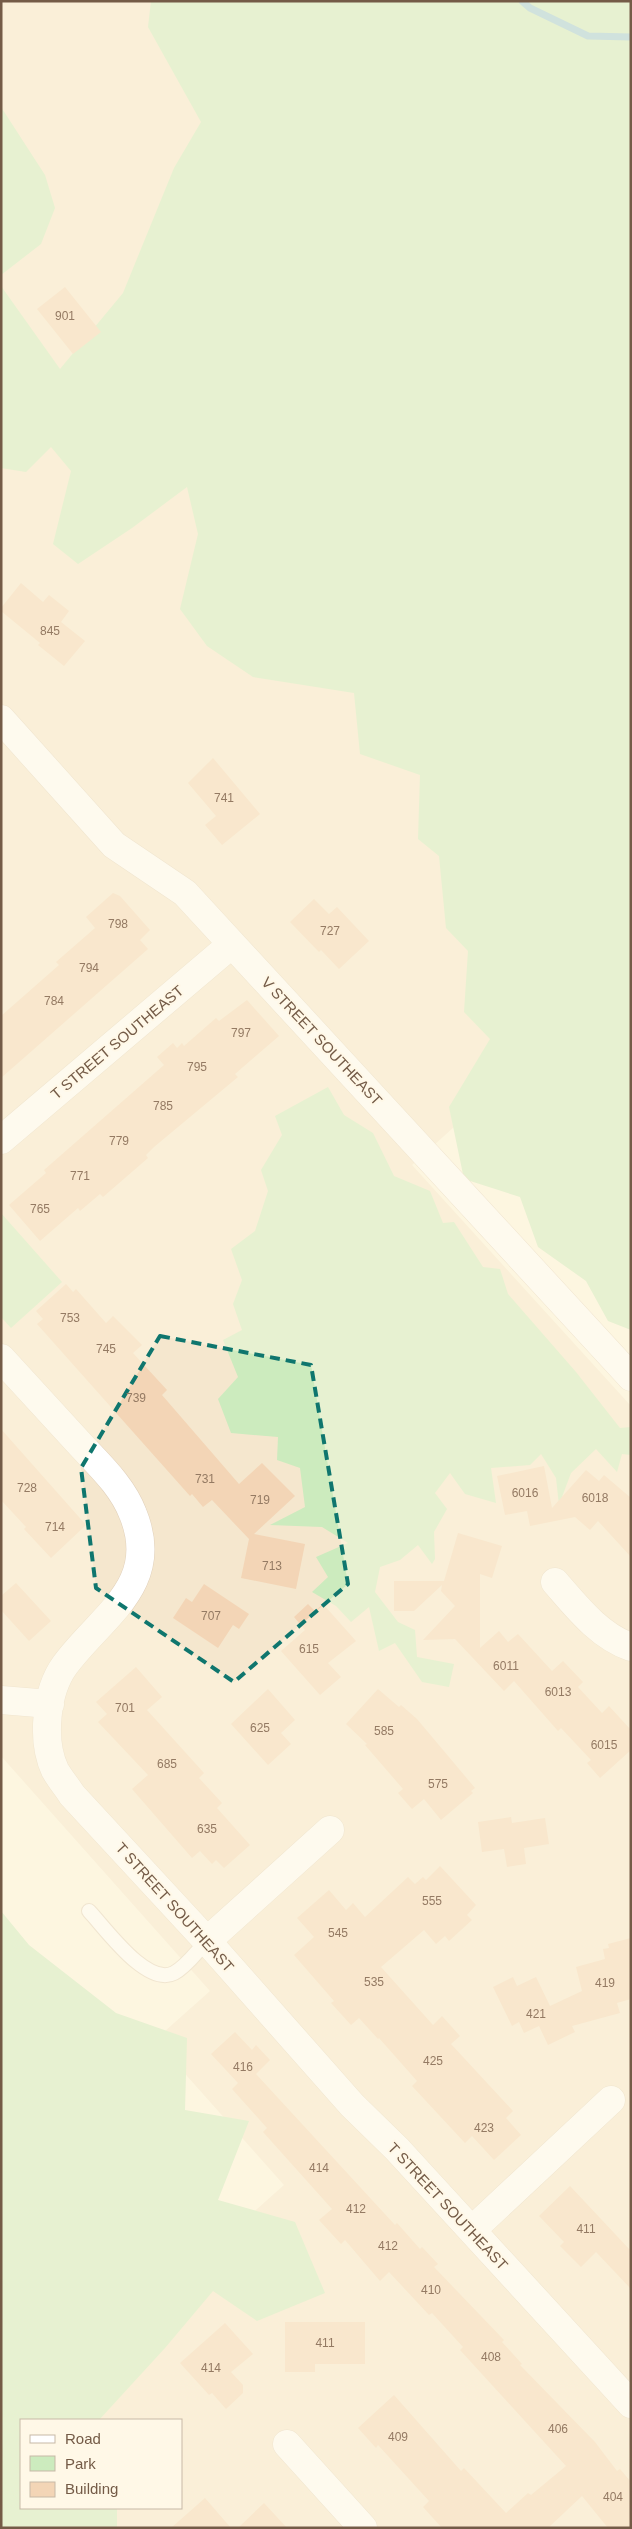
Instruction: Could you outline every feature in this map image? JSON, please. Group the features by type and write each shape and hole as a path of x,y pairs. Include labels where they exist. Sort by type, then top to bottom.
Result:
{"street":[{"name":"V STREET SOUTHEAST","path":"1,719 114,845 185,893 631,1377"},
{"name":"T STREET SOUTHEAST","path":"1,1140 232,944"},
{"name":"T STREET SOUTHEAST","path":"1,1358 118,1486 133,1513 141,1539 140,1564 131,1587 117,1608 64,1666 50,1704 47,1735 55,1769 72,1795 207,1941 352,2105 472,2230 631,2404"},
{"path":"555,1582 578,1610 603,1631 631,1647"},
{"path":"1,1700 50,1704"},
{"path":"207,1941 330,1830"},
{"path":"472,2230 611,2100"},
{"path":"287,2444 363,2528"}],"lane":[{"path":"89,1911 142,1968 153,1975 164,1976 174,1973 207,1941"}],"highlighted area":[{"path":"160,1336 311,1365 348,1584 234,1682 96,1588 81,1468"}],"shaded area":[{"path":"1,1 236,1 602,993 412,1165 631,1406 631,2528 116,2528 99,2509 182,2509 182,2419 22,2419 284,2185 155,2040 210,1991 1,1756"}],"green space":[{"path":"151,1 631,1 631,1330 608,1321 586,1281 538,1247 520,1197 464,1179 449,1107 490,1039 464,1012 468,951 446,928 439,856 418,839 420,775 360,754 354,693 253,677 207,646 180,609 198,534 187,487 132,528 78,564 53,544 71,471 51,447 26,472 1,468 1,286 60,369 123,293 174,168 201,122 148,27"},
{"path":"1,107 45,175 55,208 41,244 1,275"},
{"path":"328,1087 344,1115 373,1133 394,1176 430,1191 443,1223 454,1222 483,1267 500,1269 508,1294 576,1372 620,1428 631,1427 631,1455 622,1454 617,1472 596,1449 571,1473 559,1505 556,1478 541,1454 530,1465 491,1468 496,1503 465,1494 450,1473 435,1493 447,1509 434,1532 435,1559 432,1564 418,1545 400,1560 380,1567 375,1592 398,1622 415,1630 417,1657 454,1664 449,1687 422,1682 395,1643 379,1651 369,1607 351,1622 336,1606 312,1592 328,1577 316,1557 348,1543 322,1527 270,1525 305,1507 300,1468 277,1460 278,1437 231,1433 218,1399 238,1377 223,1340 242,1330 233,1304 242,1280 231,1249 255,1231 268,1191 261,1170 282,1135 275,1116"},
{"path":"1,1213 62,1282 11,1328 1,1317"},
{"path":"1,1911 29,1945 116,2013 187,2038 185,2110 249,2121 218,2200 295,2222 325,2293 257,2321 213,2291 165,2348 100,2419 20,2419 20,2509 117,2509 117,2528 1,2528"}],"building":[{"path":"65,287 101,332 73,354 37,309"},
{"path":"21,583 43,602 49,595 69,611 61,622 85,641 64,666 38,645 40,643 1,611 1,608"},
{"path":"213,758 260,814 222,845 205,825 216,816 188,783"},
{"path":"113,893 120,896 150,930 140,940 148,949 1,1078 1,1016 59,965 56,962 95,928 86,917"},
{"path":"314,899 329,914 337,907 369,941 339,969 321,950 319,952 290,922"},
{"path":"247,1000 279,1036 235,1074 238,1077 154,1147 146,1155 148,1158 103,1197 100,1194 80,1211 78,1208 40,1241 9,1205 46,1173 44,1170 164,1065 157,1057 173,1043 177,1048 182,1043 184,1046 216,1018 219,1021"},
{"path":"66,1284 73,1292 76,1289 106,1323 113,1316 142,1345 133,1353 167,1390 162,1395 239,1484 262,1463 295,1496 254,1534 305,1544 296,1589 241,1578 249,1539 212,1500 203,1507 192,1494 190,1496 37,1324 43,1319 36,1311"},
{"path":"1,1429 86,1525 51,1558 24,1529 26,1527 1,1500"},
{"path":"544,1466 552,1508 586,1470 599,1481 604,1475 631,1498 631,1557 598,1521 590,1530 575,1517 530,1526 527,1511 505,1515 497,1476"},
{"path":"458,1533 502,1546 492,1578 480,1574 480,1648 499,1631 508,1642 518,1634 552,1671 563,1661 583,1682 578,1687 602,1713 609,1706 631,1730 631,1750 600,1778 587,1763 591,1760 561,1728 558,1731 514,1681 504,1691 455,1639 423,1640 455,1606 441,1591 442,1585 414,1611 394,1611 394,1581 444,1581"},
{"path":"16,1583 51,1621 29,1641 1,1610 1,1596"},
{"path":"204,1584 249,1614 239,1629 233,1625 218,1648 173,1618 186,1598 192,1602"},
{"path":"308,1604 315,1611 323,1604 356,1641 328,1663 341,1677 320,1695 281,1651 305,1630 294,1617"},
{"path":"136,1667 162,1697 147,1710 204,1773 199,1778 222,1803 217,1808 250,1845 224,1868 216,1860 212,1864 200,1851 192,1858 132,1789 148,1775 98,1722 107,1714 96,1702"},
{"path":"268,1689 295,1720 281,1733 291,1744 268,1765 231,1724"},
{"path":"378,1689 417,1719 475,1788 471,1791 473,1793 441,1820 424,1799 412,1809 398,1793 403,1789 365,1745 367,1744 346,1724"},
{"path":"511,1817 512,1823 545,1818 549,1844 524,1848 526,1864 507,1867 504,1849 482,1852 478,1822"},
{"path":"440,1866 476,1905 467,1915 472,1920 449,1941 445,1936 436,1944 424,1930 381,1967 433,2025 442,2016 460,2036 451,2044 513,2111 506,2118 521,2135 494,2160 472,2136 465,2143 412,2086 417,2081 379,2038 359,2018 351,2025 331,2003 334,2001 294,1955 314,1937 297,1918 329,1890 346,1910 353,1903 365,1917 408,1877 415,1884 423,1877 426,1880"},
{"path":"631,1938 631,1999 617,2003 620,2013 572,2026 575,2032 548,2045 539,2026 524,2033 519,2022 512,2026 493,1987 513,1977 517,1986 536,1977 550,2006 582,1991 576,1967 605,1959 603,1949 609,1948 608,1944"},
{"path":"235,2032 252,2050 256,2045 270,2060 256,2074 395,2225 397,2223 420,2249 422,2247 438,2264 434,2267 504,2340 502,2342 522,2364 520,2365 595,2442 617,2471 620,2469 631,2482 631,2528 608,2528 582,2496 548,2528 442,2528 423,2507 429,2501 378,2445 376,2448 358,2428 394,2395 461,2471 464,2468 506,2513 528,2493 531,2495 566,2466 460,2350 463,2347 432,2313 429,2315 389,2272 380,2281 345,2240 341,2244 319,2220 332,2209 263,2132 267,2128 232,2089 238,2083 211,2054"},
{"path":"570,2186 631,2251 631,2289 596,2252 581,2267 560,2246 564,2242 539,2216"},
{"path":"285,2322 365,2322 365,2364 315,2364 315,2372 285,2372"},
{"path":"225,2323 253,2354 231,2372 243,2385 243,2393 226,2409 212,2393 209,2395 180,2363"},
{"path":"205,2498 231,2528 171,2528"},
{"path":"264,2503 287,2528 238,2528"}],"waterway":[{"path":"522,1 530,8 588,36 631,37"}]}
